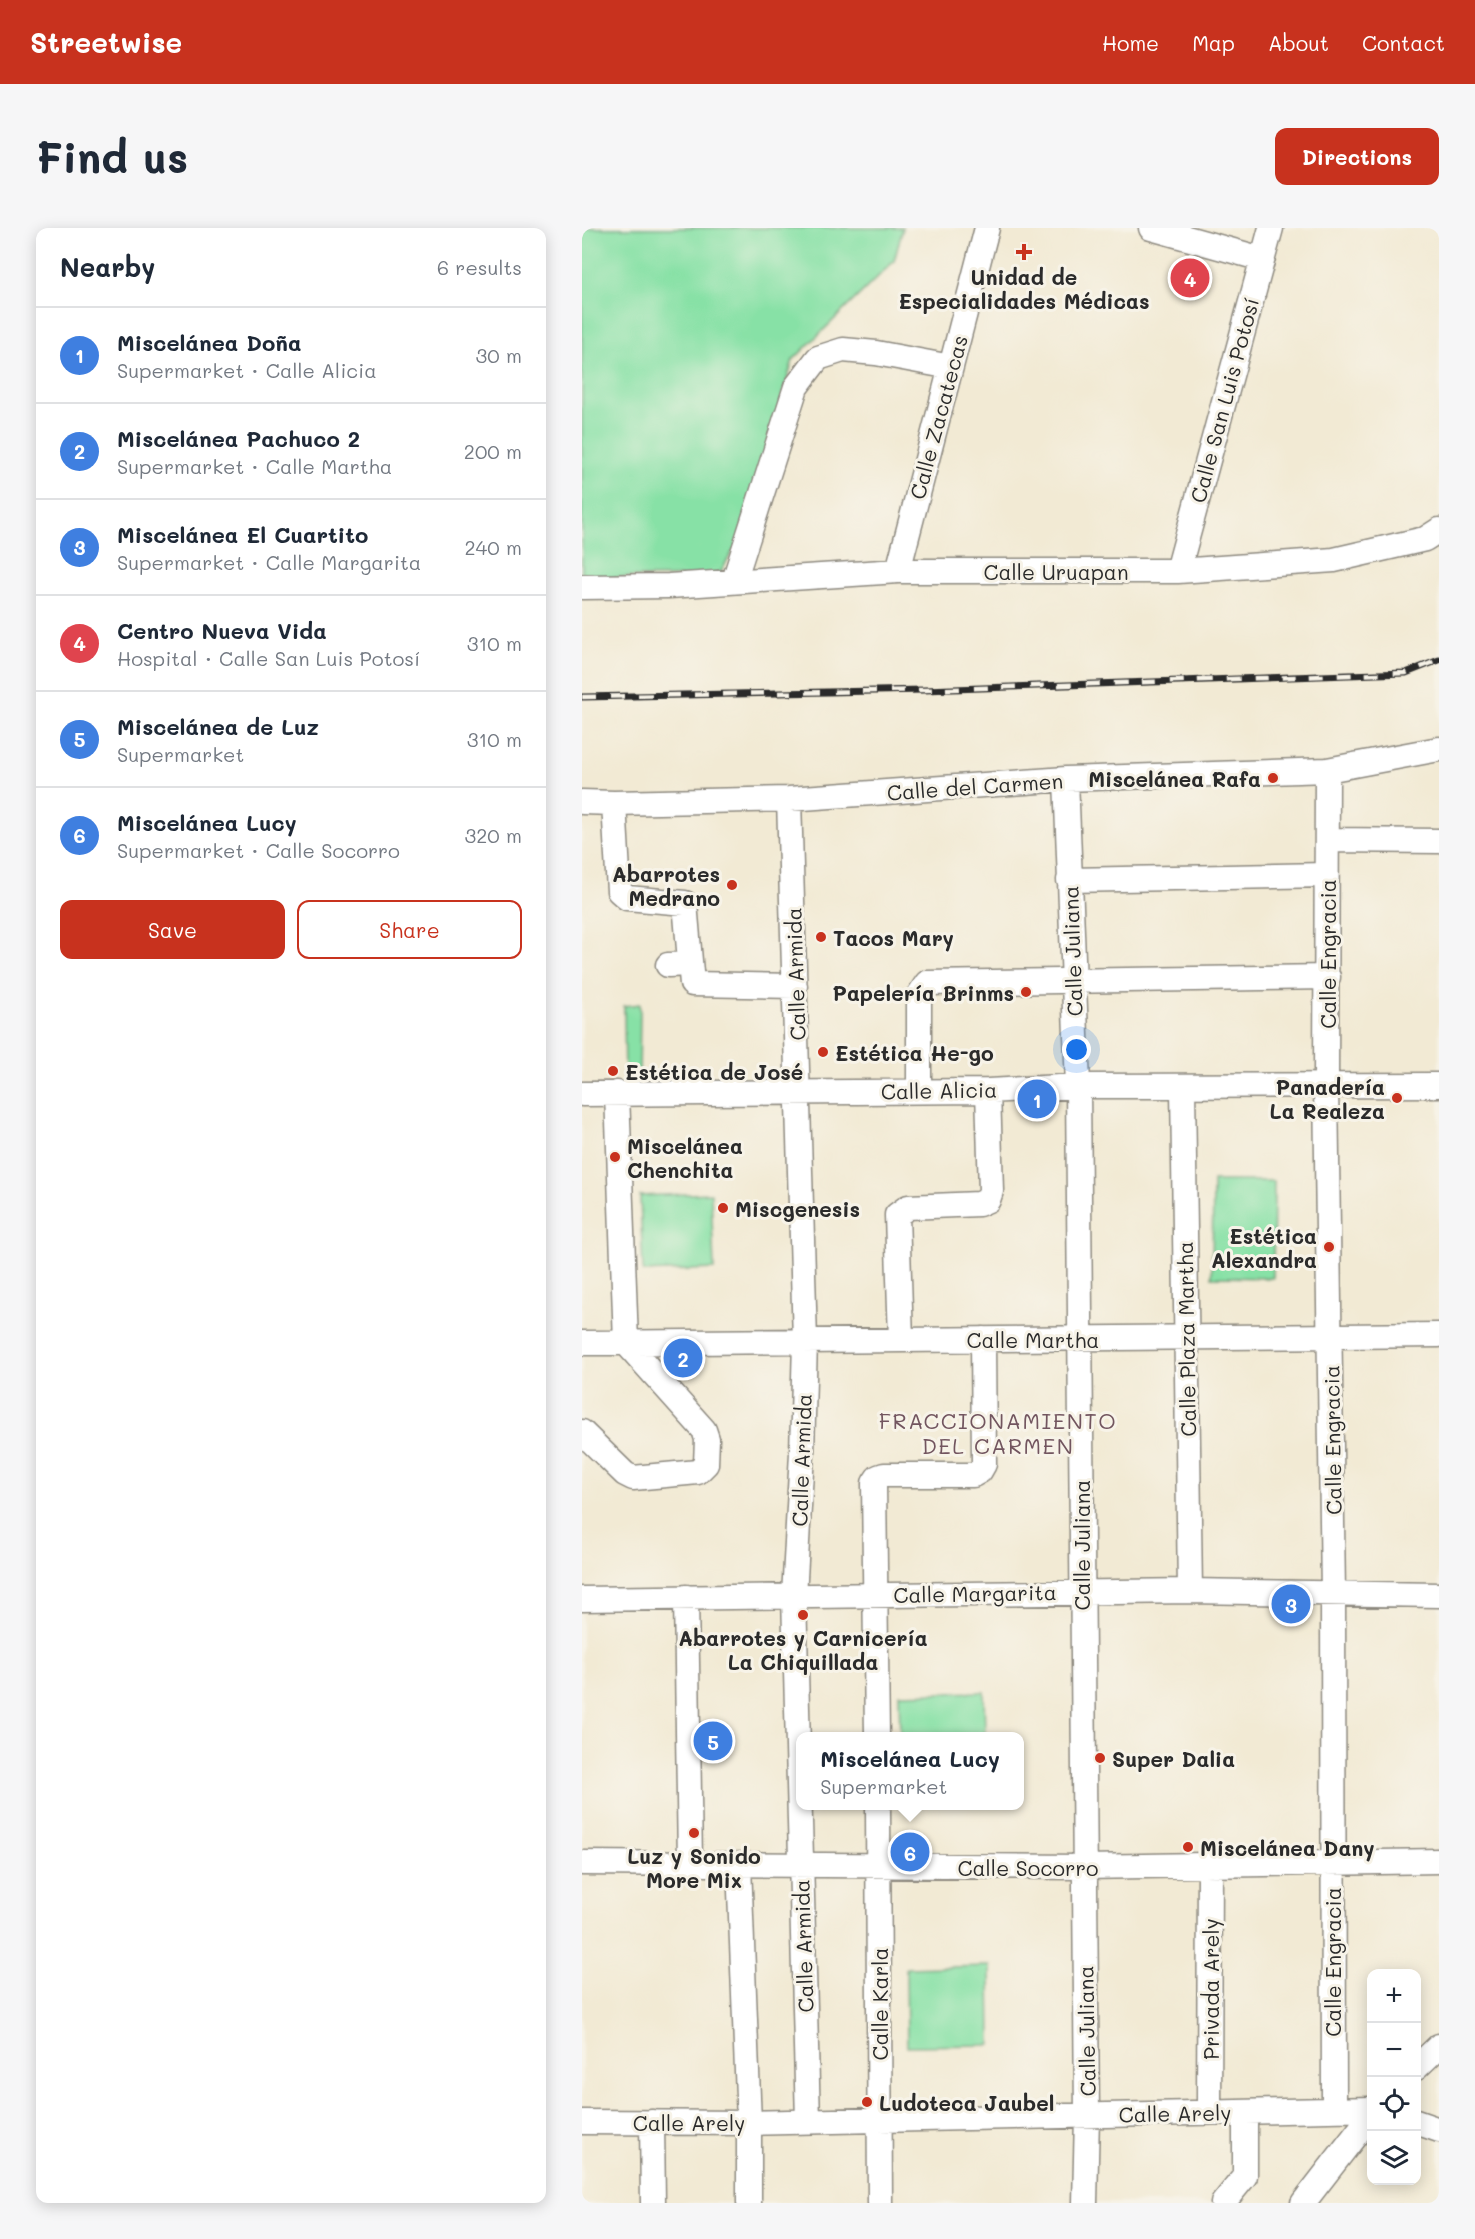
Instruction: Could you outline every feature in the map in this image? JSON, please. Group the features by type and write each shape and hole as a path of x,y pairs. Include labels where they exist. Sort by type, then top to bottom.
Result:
{"street":[{"name":"Calle Zacatecas","path":"898,571 987,228"},
{"path":"1151,228 1262,259"},
{"name":"Calle San Luis Potosí","path":"1178,571 1271,228"},
{"path":"734,581 796,387 818,358 843,351 854,351 951,367"},
{"name":"Calle Uruapan","path":"582,587 669,586 898,571 1178,571 1334,560 1425,539 1439,530"},
{"name":"Calle del Carmen","path":"582,802 789,799 1066,779 1327,770 1439,749"},
{"name":"Calle Engracia","path":"1327,770 1326,1085 1331,1336 1334,2110"},
{"name":"Calle Juliana","path":"1066,779 1078,1086 1080,1592 1087,2115 1085,2203"},
{"name":"Calle Armida","path":"789,799 804,1341 802,1454 794,1596 798,1732"},
{"path":"615,803 619,891 627,898 685,903 679,964 692,984 698,986 795,986"},
{"path":"1327,840 1439,841"},
{"path":"1069,880 1326,875"},
{"path":"919,1091 919,995 937,976 1073,982 1328,977"},
{"name":"Calle Alicia","path":"582,1094 988,1091 1078,1086 1183,1088 1439,1085"},
{"name":"Calle Plaza Martha","path":"1183,1088 1190,1590"},
{"path":"901,1340 897,1215 908,1207 979,1204 988,1200 991,1191 988,1091"},
{"path":"582,1432 625,1474 633,1478 698,1472 706,1464 707,1439 704,1430 626,1343 617,1093"},
{"name":"Calle Martha","path":"582,1343 1439,1335"},
{"path":"877,1732 874,1483 878,1477 973,1474 980,1471 984,1464 983,1340"},
{"name":"Calle Margarita","path":"582,1599 1190,1590 1439,1595"},
{"path":"686,1597 690,1863"},
{"name":"Calle Armida","path":"800,1810 808,2121"},
{"name":"Calle Karla","path":"878,1810 880,2203"},
{"name":"Calle Socorro","path":"582,1863 1084,1867 1439,1861"},
{"path":"739,1865 749,2122 749,2203"},
{"name":"Privada Arely","path":"1209,2112 1210,1866"},
{"path":"1421,2063 1439,2046"},
{"name":"Calle Arely","path":"582,2122 880,2120 1367,2109"},
{"path":"1223,2203 1245,2176 1245,2112"},
{"path":"1303,2203 1367,2119"},
{"path":"652,2122 653,2203"},
{"path":"1421,2124 1439,2130"}],"green space":[{"path":"582,228 903,228 894,261 793,360 738,543 718,576 582,578"},
{"path":"640,1004 639,1082 625,1082 624,1006"},
{"path":"1213,1181 1274,1181 1273,1278 1212,1277"},
{"path":"711,1193 714,1269 643,1272 640,1196"},
{"path":"984,1692 985,1732 900,1732 899,1694"},
{"path":"990,1966 991,2045 907,2046 906,1968"}],"railway":[{"path":"582,697 924,690 1406,673 1439,660"}],"place":[{"name":"Unidad de Especialidades Médicas","path":"1024,252"},
{"name":"Centro Nueva Vida","path":"1190,278"},
{"name":"Miscelánea Rafa","path":"1273,778"},
{"name":"Abarrotes Medrano","path":"732,885"},
{"name":"Tacos Mary","path":"821,937"},
{"name":"Papelería Brinms","path":"1026,992"},
{"name":"Estética He-go","path":"823,1052"},
{"name":"Estética de José","path":"613,1071"},
{"name":"Panadería La Realeza","path":"1397,1098"},
{"name":"Miscelánea Doña","path":"1037,1099"},
{"name":"Miscelánea Chenchita","path":"615,1157"},
{"name":"Miscgenesis","path":"723,1208"},
{"name":"Estética Alexandra","path":"1329,1247"},
{"name":"Miscelánea Pachuco 2","path":"683,1358"},
{"name":"Miscelánea El Cuartito","path":"1291,1604"},
{"name":"Abarrotes y Carnicería La Chiquillada","path":"803,1615"},
{"name":"Miscelánea de Luz","path":"713,1741"},
{"name":"Super Dalia","path":"1100,1758"},
{"name":"Luz y Sonido More Mix","path":"694,1833"},
{"name":"Miscelánea Dany","path":"1188,1847"},
{"name":"Miscelánea Lucy","path":"910,1852"},
{"name":"Ludoteca Jaubel","path":"867,2102"}],"district":[{"name":"FRACCIONAMIENTO DEL CARMEN","path":"998,1432"}]}
